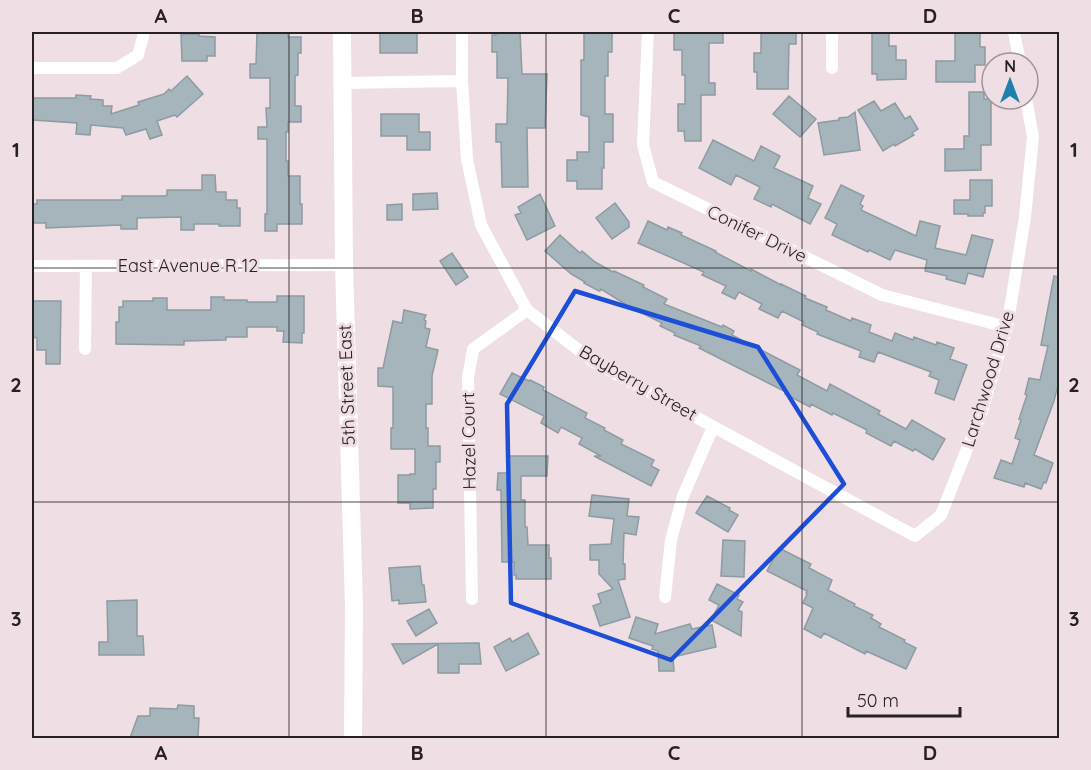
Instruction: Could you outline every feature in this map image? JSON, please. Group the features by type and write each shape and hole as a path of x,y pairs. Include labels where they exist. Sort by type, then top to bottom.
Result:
{"street":[{"path":"32,68 117,68 138,55 144,37 143,32"},
{"name":"5th Street East","path":"342,32 344,265 354,607 353,738"},
{"name":"Bayberry Street","path":"462,32 462,81 467,159 481,225 527,310 594,362 915,536"},
{"name":"Conifer Drive","path":"648,32 643,145 653,182 882,295 1007,327"},
{"path":"832,32 832,69"},
{"path":"1014,32 1018,51"},
{"path":"342,83 462,81"},
{"name":"Larchwood Drive","path":"915,536 941,515 982,411 1007,327 1024,217 1033,136 1028,111"},
{"name":"East Avenue R 12","path":"32,266 344,265"},
{"path":"85,350 86,267"},
{"name":"Hazel Court","path":"472,599 468,378 473,350 527,310"},
{"path":"665,597 671,540 682,496 713,427"}],"highlighted area":[{"path":"575,291 758,347 844,484 671,660 511,603 507,404"}],"building":[{"path":"257,32 288,32 288,37 301,37 298,75 295,76 295,106 301,106 301,122 288,122 286,161 288,161 288,176 300,176 302,224 277,224 277,231 265,231 267,139 258,139 258,127 267,127 266,108 270,108 270,78 250,78 250,64 256,64"},
{"path":"380,32 417,32 417,53 380,53"},
{"path":"496,32 520,32 522,74 547,74 545,128 527,128 528,187 502,187 501,142 496,142 496,124 507,124 508,78 497,78 497,52 492,52 492,35 496,35"},
{"path":"584,32 612,32 612,52 608,52 608,76 605,76 605,114 613,114 613,142 604,142 602,189 577,189 577,181 567,181 567,160 577,160 577,152 589,152 589,117 581,115 581,60 584,60"},
{"path":"723,32 723,43 709,43 709,83 715,83 715,95 701,95 701,141 685,141 684,131 678,131 678,104 685,104 685,75 682,75 682,50 674,50 674,33"},
{"path":"761,32 796,32 796,44 789,44 788,89 757,89 754,53 761,53"},
{"path":"872,32 889,32 889,46 896,46 896,60 906,60 906,79 877,80 877,74 872,74"},
{"path":"955,32 980,32 980,47 985,47 985,51 980,51 980,65 975,65 975,82 936,82 936,61 955,61"},
{"path":"181,34 215,37 215,56 207,56 207,61 182,61"},
{"path":"187,76 203,94 177,117 175,115 157,121 162,135 150,139 146,129 126,135 123,128 91,125 90,135 76,134 77,123 33,120 33,98 91,96 90,99 103,100 103,106 112,106 111,114 139,105 138,102 164,94 169,89 171,91"},
{"path":"969,92 980,92 980,111 991,111 991,145 981,145 981,170 945,171 945,149 964,149 964,136 969,136"},
{"path":"789,96 816,119 800,137 773,114"},
{"path":"874,101 881,111 895,103 905,119 910,116 918,129 912,133 914,135 883,151 858,110"},
{"path":"855,112 860,150 824,155 818,123 839,120"},
{"path":"381,114 419,114 419,132 430,132 430,150 407,150 407,136 381,136"},
{"path":"713,140 754,161 761,146 780,156 774,168 813,186 808,198 821,204 810,224 772,204 771,207 754,199 760,187 736,175 731,185 699,168"},
{"path":"202,175 215,175 216,192 226,192 226,200 237,200 237,208 240,208 240,226 194,224 194,230 181,230 181,217 137,218 137,229 121,229 121,225 46,228 46,223 32,223 32,204 37,204 37,200 122,200 122,196 165,196 167,190 202,190"},
{"path":"970,180 992,180 992,206 985,206 983,216 954,214 954,200 970,200"},
{"path":"841,185 864,196 860,204 863,206 861,210 916,236 920,221 940,226 935,248 966,255 972,235 993,240 983,277 968,273 965,284 946,279 947,276 925,271 927,260 895,250 890,260 832,235 837,224 825,218"},
{"path":"437,193 438,209 413,210 413,194"},
{"path":"540,194 555,226 527,240 515,215 521,213 518,207"},
{"path":"615,203 629,222 629,227 612,239 596,218"},
{"path":"402,204 402,220 387,220 387,205"},
{"path":"648,221 667,230 668,227 682,233 681,235 751,271 751,269 827,307 826,310 851,321 852,318 871,325 869,332 892,341 895,333 913,340 914,337 936,345 937,342 954,348 950,359 967,365 954,400 935,393 939,380 929,376 931,372 878,352 874,362 859,357 861,351 817,334 818,332 802,325 804,322 782,311 778,318 759,309 762,304 739,292 735,299 722,293 726,286 702,275 704,272 638,243"},
{"path":"560,235 580,253 582,251 595,262 644,285 643,287 667,299 664,304 722,327 723,325 734,331 732,335 800,370 797,375 827,391 830,384 880,411 878,414 906,429 912,420 945,439 933,460 915,449 913,451 894,441 891,446 866,433 867,430 833,413 832,415 811,404 810,407 785,394 786,392 699,348 701,346 674,335 675,333 660,326 662,323 571,274 545,251"},
{"path":"452,253 468,277 456,285 440,261"},
{"path":"1054,276 1059,277 1059,390 1057,389 1034,455 1053,463 1046,483 1044,482 1041,489 1025,483 1024,487 994,478 1001,460 1012,464 1020,440 1015,438 1027,395 1025,394 1029,378 1040,380 1048,346 1041,345"},
{"path":"277,296 304,296 302,343 283,342 284,331 277,331 277,327 247,327 247,337 226,337 226,340 184,341 184,345 116,344 116,322 119,322 119,307 123,307 123,301 153,301 153,298 167,298 167,310 211,310 211,297 224,297 224,300 247,300 247,302 277,302"},
{"path":"32,301 61,301 60,364 46,364 46,350 37,350 37,338 32,337"},
{"path":"404,310 426,315 425,328 430,329 426,347 438,350 432,376 432,404 426,404 428,446 440,446 440,462 436,462 433,508 410,509 410,503 398,503 398,475 415,474 415,449 391,449 393,387 378,386 378,368 383,368 393,321 402,323"},
{"path":"512,373 544,387 543,390 587,413 585,418 623,440 621,444 654,460 651,466 659,470 651,486 594,456 601,456 579,444 582,438 561,427 558,433 541,423 544,416 500,394"},
{"path":"509,456 548,456 547,476 521,476 521,500 525,500 528,545 549,545 551,579 516,579 514,562 502,562 501,490 497,490 498,473 509,473"},
{"path":"592,495 629,499 627,516 639,517 636,535 624,533 625,579 618,580 630,617 600,626 593,606 601,603 598,594 613,589 599,574 599,560 590,560 590,545 611,544 614,519 589,516"},
{"path":"707,496 738,515 728,532 696,513"},
{"path":"723,540 745,541 744,577 721,576"},
{"path":"779,548 811,564 809,568 832,580 828,590 873,615 871,618 881,624 879,627 916,648 906,669 866,651 865,654 824,633 821,638 804,629 813,608 803,603 807,591 767,571"},
{"path":"420,566 426,602 399,604 399,600 392,601 389,568"},
{"path":"717,584 739,595 737,599 743,602 738,610 742,612 741,636 711,620 719,605 709,600"},
{"path":"137,600 137,636 143,636 144,655 99,655 99,642 108,642 107,601"},
{"path":"429,609 437,623 416,636 407,621"},
{"path":"636,617 658,624 655,634 690,624 692,629 712,625 716,647 673,657 674,671 659,671 658,651 652,649 653,646 629,638"},
{"path":"528,633 539,654 506,671 494,647 510,638 512,642"},
{"path":"479,643 481,664 459,664 459,673 438,673 438,644 403,664 392,644"},
{"path":"178,705 194,706 194,718 199,718 198,738 130,738 138,716 150,716 150,708 177,709"}]}
